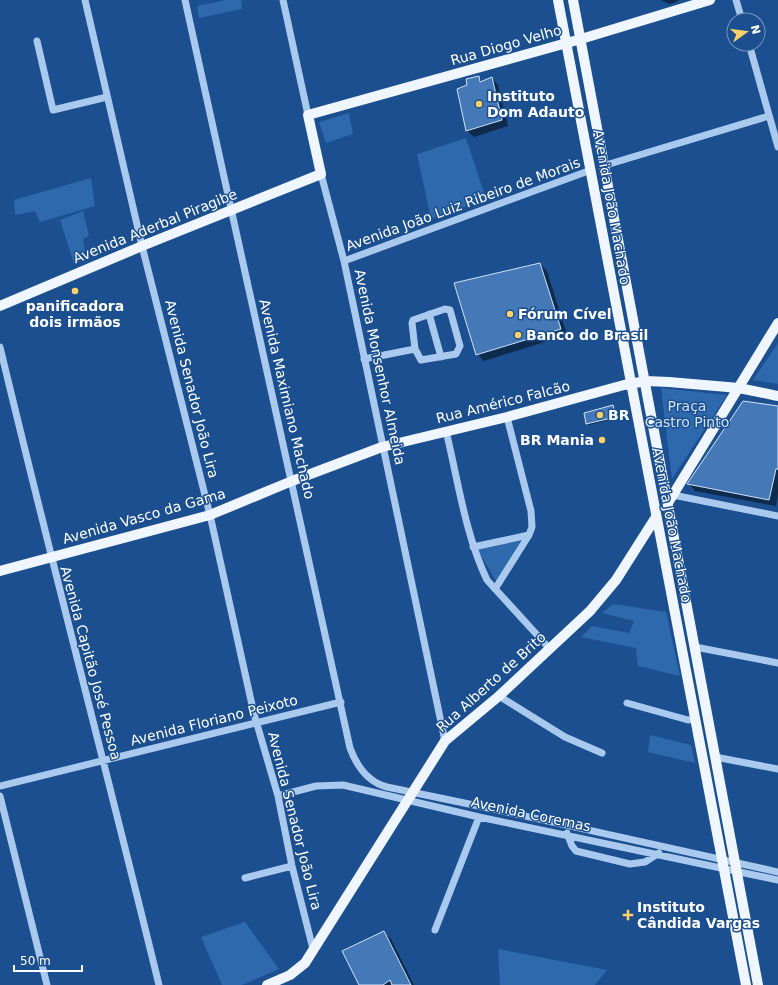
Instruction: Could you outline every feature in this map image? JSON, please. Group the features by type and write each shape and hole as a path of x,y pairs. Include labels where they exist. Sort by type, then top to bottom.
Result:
{"main road":[{"name":"Avenida João Machado","path":"558,0 630,384 746,985"},
{"name":"Avenida João Machado","path":"573,0 670,499 695,647 758,985"},
{"name":"Rua Diogo Velho","path":"308,115 581,39 710,0"},
{"name":"Avenida Monsenhor Almeida","path":"308,115 321,174"},
{"name":"Avenida Aderbal Piragibe","path":"0,306 142,246 321,174"},
{"path":"670,499 778,323"},
{"name":"Rua Américo Falcão","path":"382,447 446,430 507,417 646,380 739,388 778,396"},
{"name":"Avenida Vasco da Gama","path":"0,571 210,515 292,481 382,447"},
{"name":"Rua Alberto de Brito","path":"268,985 299,969 305,963 313,948 445,741 499,696 590,611 604,596 656,517"}],"street":[{"name":"Avenida Senador João Lira","path":"85,0 142,246 210,515 258,723 278,796 292,866 313,948"},
{"name":"Avenida Maximiano Machado","path":"185,0 350,748 360,768 378,785 387,787"},
{"name":"Avenida Monsenhor Almeida","path":"283,0 308,115"},
{"path":"736,0 740,12"},
{"path":"37,41 53,110 108,97"},
{"path":"751,52 778,147"},
{"path":"606,165 769,116"},
{"name":"Avenida João Luiz Ribeiro de Morais","path":"344,261 591,170"},
{"name":"Avenida Monsenhor Almeida","path":"321,174 344,261 445,741"},
{"path":"448,309 450,310 460,346 456,354 421,360 415,349 412,323 416,317 429,314 448,309"},
{"path":"429,314 441,357"},
{"name":"Avenida Capitão José Pessoa","path":"0,347 51,558 104,761 159,985"},
{"path":"364,359 415,349"},
{"path":"495,589 529,535 532,527 531,512 507,417"},
{"path":"446,430 473,547 487,580 549,648"},
{"path":"670,499 778,516"},
{"path":"473,547 529,535"},
{"path":"695,647 778,663"},
{"path":"499,696 565,737 602,753"},
{"name":"Avenida Floriano Peixoto","path":"0,786 341,702"},
{"path":"627,703 688,720 695,719"},
{"path":"715,757 778,769"},
{"name":"Avenida Coremas","path":"278,796 316,786 343,785 566,825 665,847 735,866 778,880"},
{"name":"Avenida Coremas","path":"387,787 410,797 479,817 658,854 722,863"},
{"path":"0,796 47,985"},
{"path":"434,930 479,817"},
{"path":"566,825 572,846 582,853 630,864 645,862 658,854 665,847"},
{"path":"245,878 292,866"},
{"name":"Avenida Coremas","path":"735,866 778,872"}],"green space":[{"path":"226,0 241,0 242,9 199,18 197,6"},
{"path":"349,113 353,134 326,143 319,122"},
{"path":"466,138 486,199 431,219 417,154"},
{"path":"91,178 95,206 40,222 35,211 15,215 14,200"},
{"path":"83,211 89,236 83,239 86,259 74,264 60,220"},
{"path":"778,343 778,384 753,380"},
{"name":"Praça Castro Pinto","path":"661,388 727,395 672,479"},
{"path":"521,540 496,581 477,549"},
{"path":"613,604 666,612 680,676 638,666 636,648 581,637 592,626 629,633 634,621 602,613"},
{"path":"650,735 691,745 695,763 648,752"},
{"path":"245,922 279,969 242,985 222,985 201,937"},
{"path":"498,949 607,970 595,985 500,985"}],"building":[{"name":"Instituto Dom Adauto","path":"479,76 480,82 492,77 502,120 466,131 457,89 467,85 466,79"},
{"name":"Fórum Cível","path":"540,263 561,329 476,355 454,283"},
{"path":"743,401 778,406 778,469 776,469 769,500 687,484"},
{"name":"BR","path":"613,405 616,417 586,424 584,413"},
{"path":"384,931 411,985 392,985 390,980 383,985 359,985 342,951"}],"place":[{"name":"Instituto Dom Adauto","path":"479,104"},
{"name":"panificadora dois irmãos","path":"75,291"},
{"name":"Fórum Cível","path":"510,314"},
{"name":"Banco do Brasil","path":"518,335"},
{"name":"BR","path":"600,415"},
{"name":"BR Mania","path":"602,440"},
{"name":"Instituto Cândida Vargas","path":"628,915"}]}
